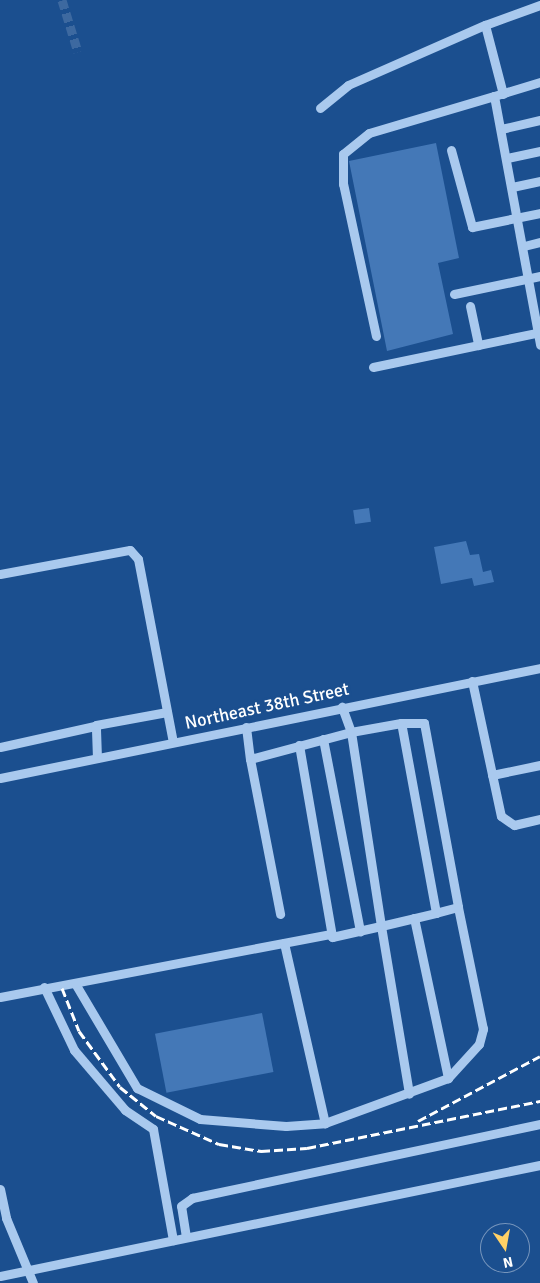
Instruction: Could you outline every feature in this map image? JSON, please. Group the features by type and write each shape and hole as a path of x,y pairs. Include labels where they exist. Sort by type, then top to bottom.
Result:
{"street":[{"path":"320,108 348,85 485,25 540,5"},
{"path":"485,25 498,95 501,129 530,278 540,345"},
{"path":"376,336 343,184 343,154 369,133 540,82"},
{"path":"501,129 540,120"},
{"path":"451,150 472,227 540,213"},
{"path":"506,158 540,151"},
{"path":"512,187 540,181"},
{"path":"524,246 540,242"},
{"path":"454,294 540,276"},
{"path":"470,306 478,345"},
{"path":"373,367 539,332"},
{"path":"0,574 130,550 138,559 173,742"},
{"name":"Northeast 38th Street","path":"0,778 540,668"},
{"path":"472,681 492,775 506,823 540,819"},
{"path":"342,707 351,732 409,1094"},
{"path":"0,747 167,712"},
{"path":"76,985 137,1088 200,1119 286,1126 325,1123 409,1094 448,1078 479,1044 484,1028 458,907 424,723 401,723 351,732 250,759"},
{"path":"401,723 436,913"},
{"path":"95,726 97,758"},
{"path":"246,727 250,759 280,914"},
{"path":"323,739 360,931"},
{"path":"299,745 331,934"},
{"path":"492,775 540,765"},
{"path":"0,997 44,987 76,985 331,934 332,937 458,907"},
{"path":"414,918 448,1078"},
{"path":"284,943 325,1123"},
{"path":"44,987 74,1050 125,1110 153,1129 173,1240"},
{"path":"186,1238 181,1206 192,1198 540,1124"},
{"path":"0,1276 540,1165"},
{"path":"0,1189 6,1218 33,1283"}],"building":[{"path":"436,143 459,258 438,263 453,334 387,351 349,161"},
{"path":"369,508 371,522 355,524 353,510"},
{"path":"466,541 470,555 479,554 483,572 491,570 494,582 474,586 472,578 441,584 434,547"},
{"path":"262,1013 273,1072 166,1093 155,1034"}],"tunnel":[{"path":"62,0 78,52"}],"railway":[{"path":"62,988 79,1031 120,1087 156,1116 219,1144 261,1151 307,1148 540,1101"},
{"path":"418,1121 540,1056"}]}
